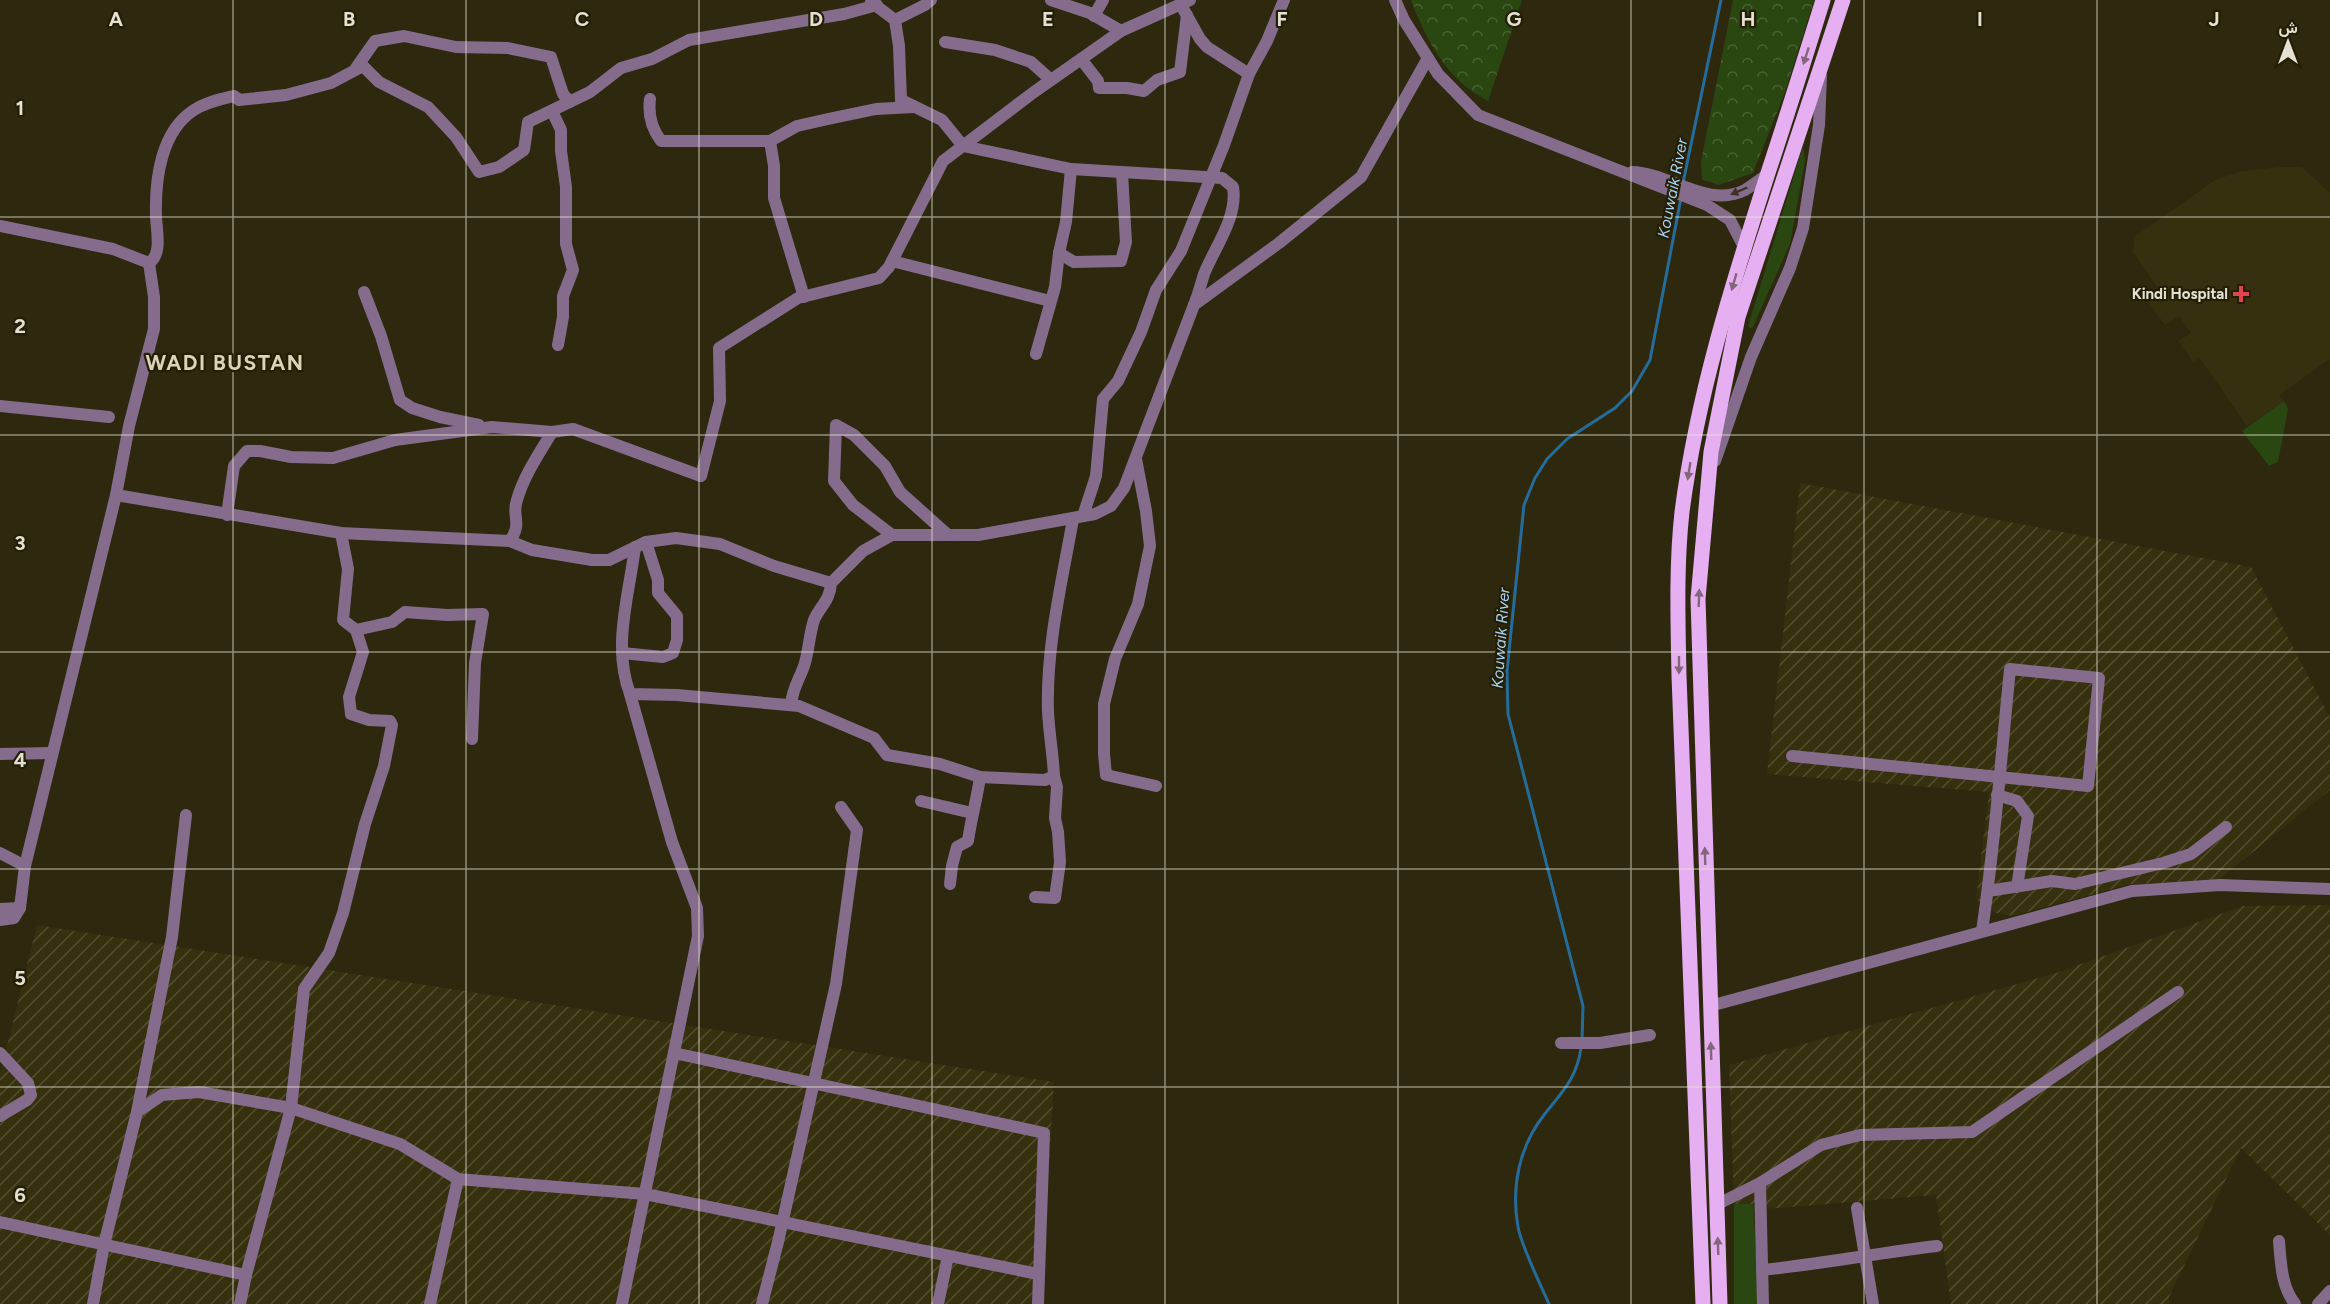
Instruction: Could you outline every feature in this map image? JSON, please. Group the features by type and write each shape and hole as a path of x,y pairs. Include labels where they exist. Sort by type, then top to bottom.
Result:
{"main road":[{"path":"1703,1304 1679,676 1678,590 1682,514 1694,436 1713,352 1823,0"},
{"path":"1720,1304 1698,599 1711,452 1738,317 1843,0"}],"street":[{"path":"895,20 931,0"},
{"path":"1051,0 1094,16 1121,31"},
{"path":"1094,16 1102,0"},
{"path":"1035,897 1055,898 1060,862 1055,818 1057,787 1048,710 1052,641 1057,600 1078,518 1096,476 1103,399 1118,381 1141,332 1156,290 1181,251 1249,74 1267,41 1284,0"},
{"path":"1395,0 1404,20 1438,74 1478,115 1625,172 1647,177 1707,199 1730,220 1744,247"},
{"path":"149,263 153,260 158,245 156,202 161,161 166,143 193,110 234,96 238,100 286,95 331,83 363,66 379,82 428,107 456,137 479,172 499,167 524,150 528,122 590,92 621,68 652,59 689,40 844,14 872,2 895,20 899,46 901,100 942,120 963,146 1071,168 1222,178 1233,187 1235,199 1228,220 1204,274 1124,488 1111,506 1095,514 1078,518 978,535 892,535 863,551 831,583 830,595 816,617 811,631 804,666 792,689 791,705"},
{"path":"1186,7 1200,39 1207,47 1249,74"},
{"path":"364,292 381,336 400,400 412,408 440,417 492,428 552,432 573,429 701,477 720,401 719,348 798,298 879,278 892,261 943,161 1121,31 1186,7"},
{"path":"1081,59 1098,81 1099,88 1127,88 1144,91 1157,80 1180,72 1186,7"},
{"path":"356,68 375,41 404,36 456,47 508,48 551,57 563,94 570,102"},
{"path":"945,42 995,50 1031,63 1051,80"},
{"path":"1194,305 1279,243 1361,177 1428,58"},
{"path":"1709,476 1751,357 1790,268 1803,228 1819,125 1822,63"},
{"path":"650,99 649,107 654,131 661,141 770,141 797,126 828,118 876,109 915,107"},
{"path":"552,111 561,130 561,151 566,187 566,244 573,270 563,296 563,317 558,345"},
{"path":"770,141 774,166 774,198 804,297"},
{"path":"1036,354 1055,286 1066,222 1071,168"},
{"path":"1059,253 1074,262 1121,261 1126,242 1122,173"},
{"path":"1707,199 1745,190 1768,174"},
{"path":"0,226 113,249 149,263"},
{"path":"892,261 1050,301"},
{"path":"0,920 14,918 20,908 25,866 116,495 129,426 154,329 154,297 149,263"},
{"path":"0,406 109,417"},
{"path":"892,535 853,506 834,481 836,425 854,435 885,466 900,492 948,535"},
{"path":"226,515 234,466 247,451 291,457 333,458 395,440 492,428"},
{"path":"510,541 518,530 515,503 524,479 552,432"},
{"path":"1136,458 1150,546 1138,604 1115,659 1104,704 1104,754 1106,775 1156,786"},
{"path":"116,495 341,533 510,541 532,550 592,560 609,560 641,544 676,538 720,544 774,566 831,583"},
{"path":"240,1304 291,1108 304,989 329,953 344,913 365,824 384,766 392,725 390,721 369,720 351,714 349,697 363,652 356,630 344,620 348,569 341,533"},
{"path":"622,1304 698,936 697,908 672,842 623,675 622,624 641,544"},
{"path":"622,653 663,657 673,653 677,640 677,616 658,593 658,580 641,544"},
{"path":"356,630 392,622 405,612 447,615 483,614 475,663 472,739"},
{"path":"1792,756 1999,777 2088,786 2099,678 2010,669 1999,777 1997,795 1988,891 1982,931"},
{"path":"630,694 677,695 799,706 874,738 887,755 940,764 980,777 1045,780 1054,776"},
{"path":"0,754 52,753"},
{"path":"950,884 957,847 969,841 980,777"},
{"path":"1997,795 2017,801 2028,816 2018,887"},
{"path":"921,801 972,813"},
{"path":"762,1304 783,1222 836,984 856,830 841,807"},
{"path":"93,1304 104,1245 137,1112 172,937 186,815"},
{"path":"1988,891 2052,882 2075,884 2163,863 2191,854 2226,827"},
{"path":"0,853 25,866"},
{"path":"1710,1006 2132,891 2220,885 2330,889"},
{"path":"0,909 20,908"},
{"path":"1716,1205 1760,1183 1821,1145 1860,1136 1972,1132 2178,992"},
{"path":"1565,1043 1600,1043 1650,1035"},
{"path":"0,1053 24,1078 31,1095 27,1100 0,1116"},
{"path":"674,1053 1044,1133 1038,1304"},
{"path":"137,1112 162,1095 200,1092 291,1108 400,1144 458,1179 645,1194 1038,1274"},
{"path":"430,1304 458,1179"},
{"path":"1760,1183 1763,1304"},
{"path":"1857,1208 1873,1304"},
{"path":"0,1222 246,1275"},
{"path":"2279,1241 2282,1273 2287,1294 2295,1304"},
{"path":"1762,1270 1817,1265 1865,1255 1937,1246"},
{"path":"938,1304 948,1256"},
{"path":"2318,1304 2330,1291"}],"shaded area":[{"name":"Kindi Hospital","path":"2302,167 2330,193 2330,359 2279,395 2284,401 2247,426 2199,357 2193,362 2178,341 2191,333 2179,316 2165,325 2146,299 2159,290 2133,252 2134,237 2215,180 2242,171"},
{"path":"1800,483 2251,567 2330,718 2330,790 2217,881 2131,884 2012,916 1992,912 1976,899 1989,792 1767,774"},
{"path":"2330,905 2330,1235 2241,1148 2169,1297 2169,1304 1951,1304 1936,1195 1752,1210 1753,1204 1734,1204 1729,1065 2056,973 2243,906"},
{"path":"37,925 1054,1082 1041,1304 0,1304 0,1074"}],"green space":[{"path":"1411,0 1522,0 1488,101 1461,82 1440,58 1424,31"},
{"path":"1733,0 1814,0 1784,95 1753,173 1718,185 1702,179 1701,162"},
{"path":"1803,146 1805,161 1790,244 1752,329 1748,326"},
{"path":"2284,401 2288,409 2278,462 2269,466 2242,431"},
{"path":"1734,1204 1753,1204 1759,1304 1734,1304"}],"waterway":[{"name":"Kouwaik River","path":"1683,183 1721,0"},
{"name":"Kouwaik River","path":"1582,1041 1583,1006 1508,714 1507,671 1524,505 1535,478 1547,459 1567,439 1615,408 1632,391 1650,360 1681,198"},
{"name":"Kouwaik River","path":"1549,1304 1520,1235 1516,1212 1517,1182 1528,1140 1535,1127 1563,1092 1576,1068 1581,1048"}],"place":[{"name":"Kindi Hospital","path":"2241,294"}],"district":[{"name":"WADI BUSTAN","path":"225,363"}]}
